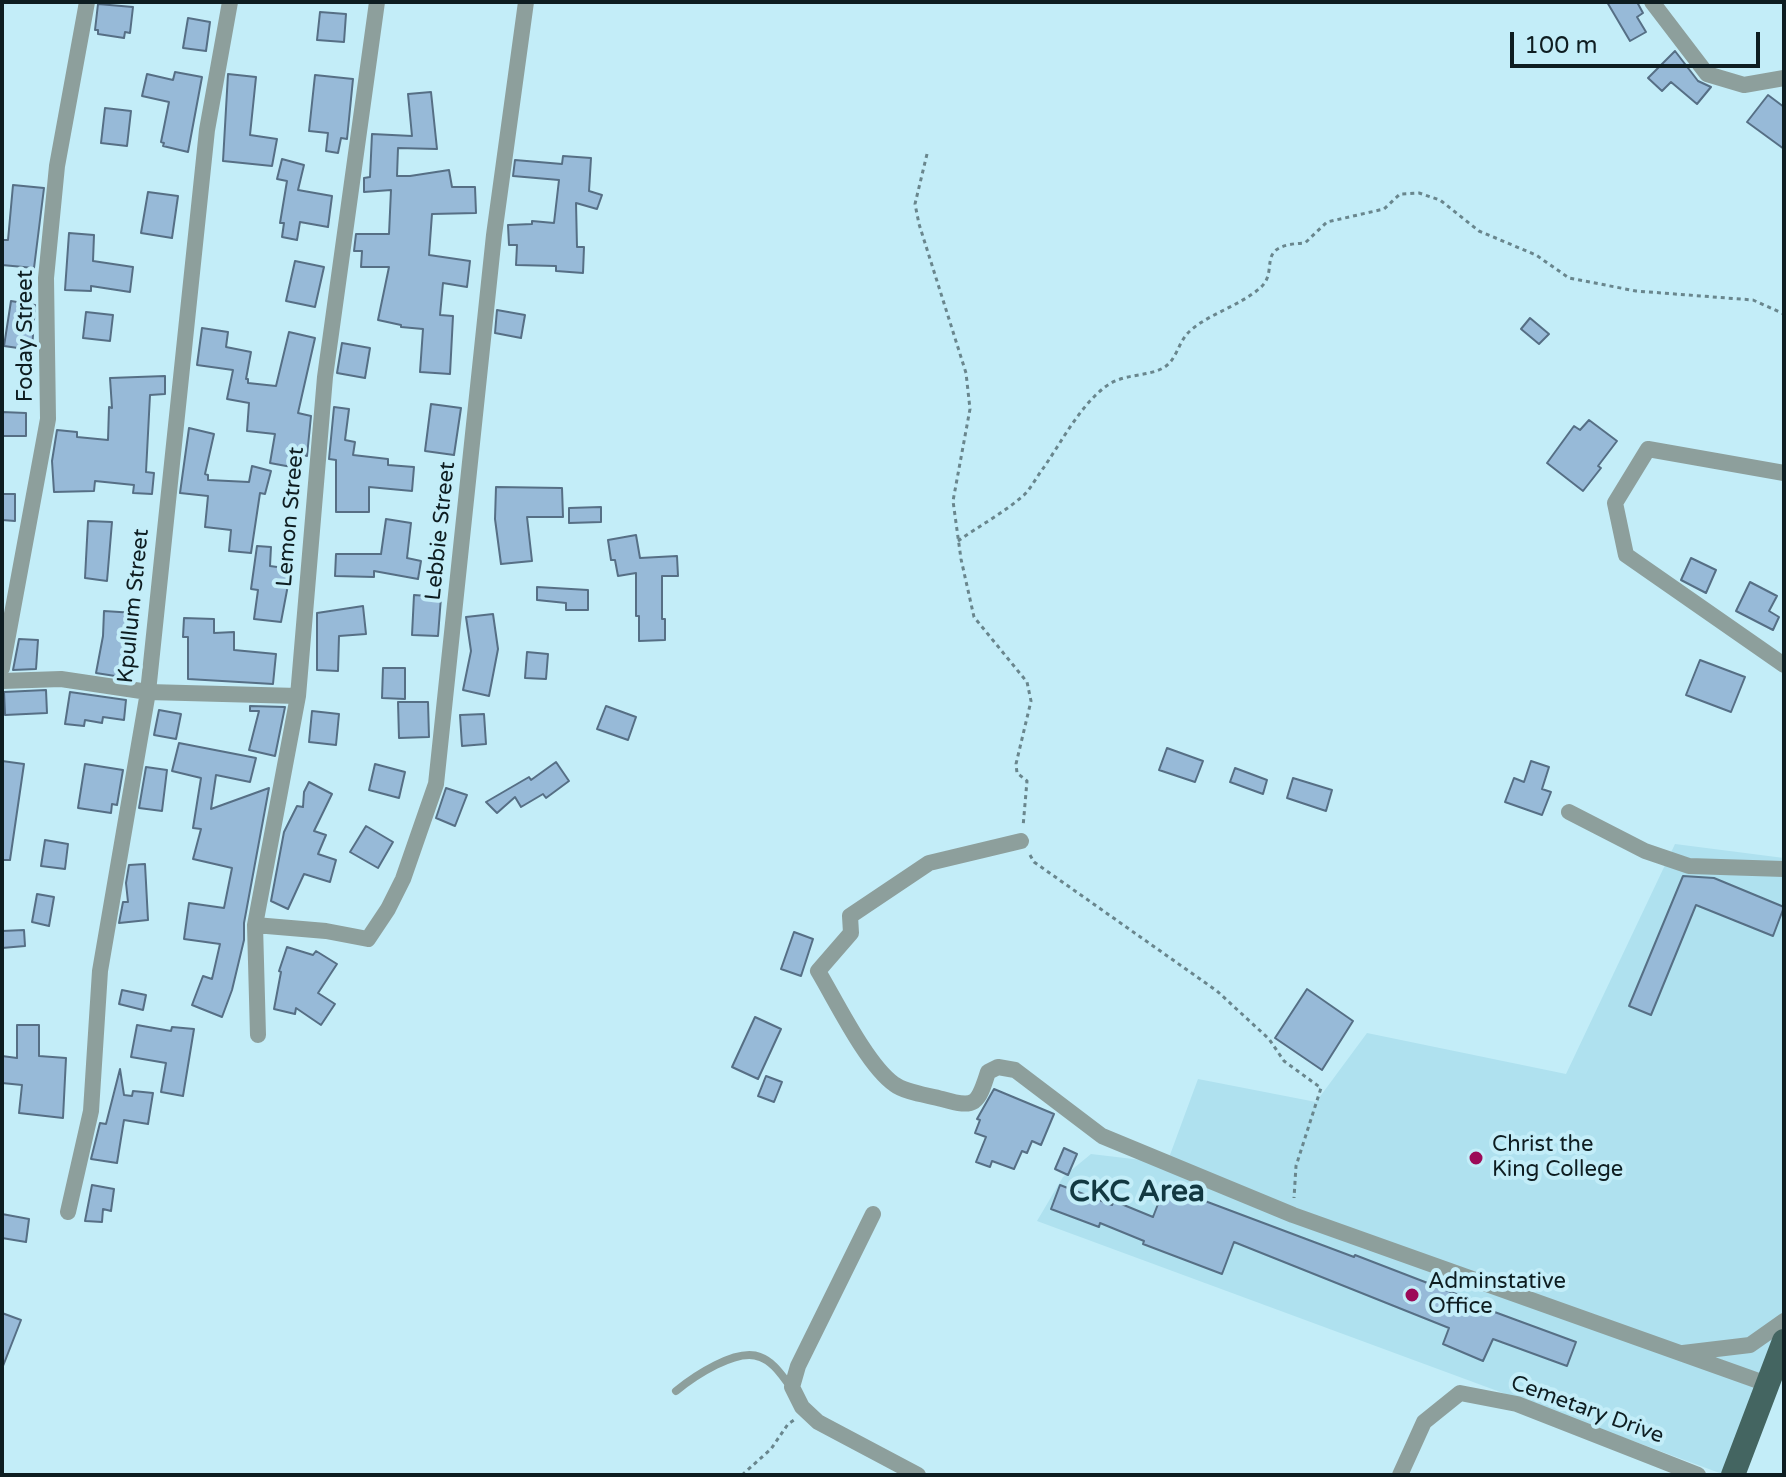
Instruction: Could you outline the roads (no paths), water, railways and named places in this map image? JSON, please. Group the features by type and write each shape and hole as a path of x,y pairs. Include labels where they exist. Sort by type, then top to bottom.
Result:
{"main road":[{"path":"1733,1475 1784,1341"}],"street":[{"name":"Foday Street","path":"2,668 48,419 46,278 57,166 87,2"},
{"name":"Kpullum Street","path":"68,1212 91,1111 100,971 148,692 207,130 230,2"},
{"name":"Lemon Street","path":"258,1035 255,925 298,696 325,377 377,2"},
{"name":"Lebbie Street","path":"255,925 326,931 368,939 403,879 436,784 494,235 526,2"},
{"path":"1652,2 1707,74 1744,85 1784,78"},
{"path":"1784,473 1648,449 1615,503 1626,555 1784,665"},
{"path":"2,681 61,679 148,692 298,696"},
{"path":"1569,812 1645,851 1689,866 1784,869"},
{"path":"1021,841 929,863 850,916 851,933 818,971 868,1053 896,1086 960,1105 973,1104 980,1098 988,1072 998,1067 1015,1070 1102,1136 1293,1215 1767,1384"},
{"path":"873,1214 798,1366 792,1387 806,1411 818,1422 918,1475"},
{"path":"1677,1353 1750,1345 1784,1321"},
{"name":"Cemetary Drive","path":"1400,1475 1424,1422 1460,1393 1517,1404 1698,1475"}],"lane":[{"path":"676,1391 697,1373 744,1355 756,1355 770,1362 792,1387"}],"place":[{"name":"Christ the King College","path":"1476,1158"},
{"name":"Adminstative Office","path":"1412,1295"}],"district":[{"name":"CKC Area","path":"1137,1193"}]}
